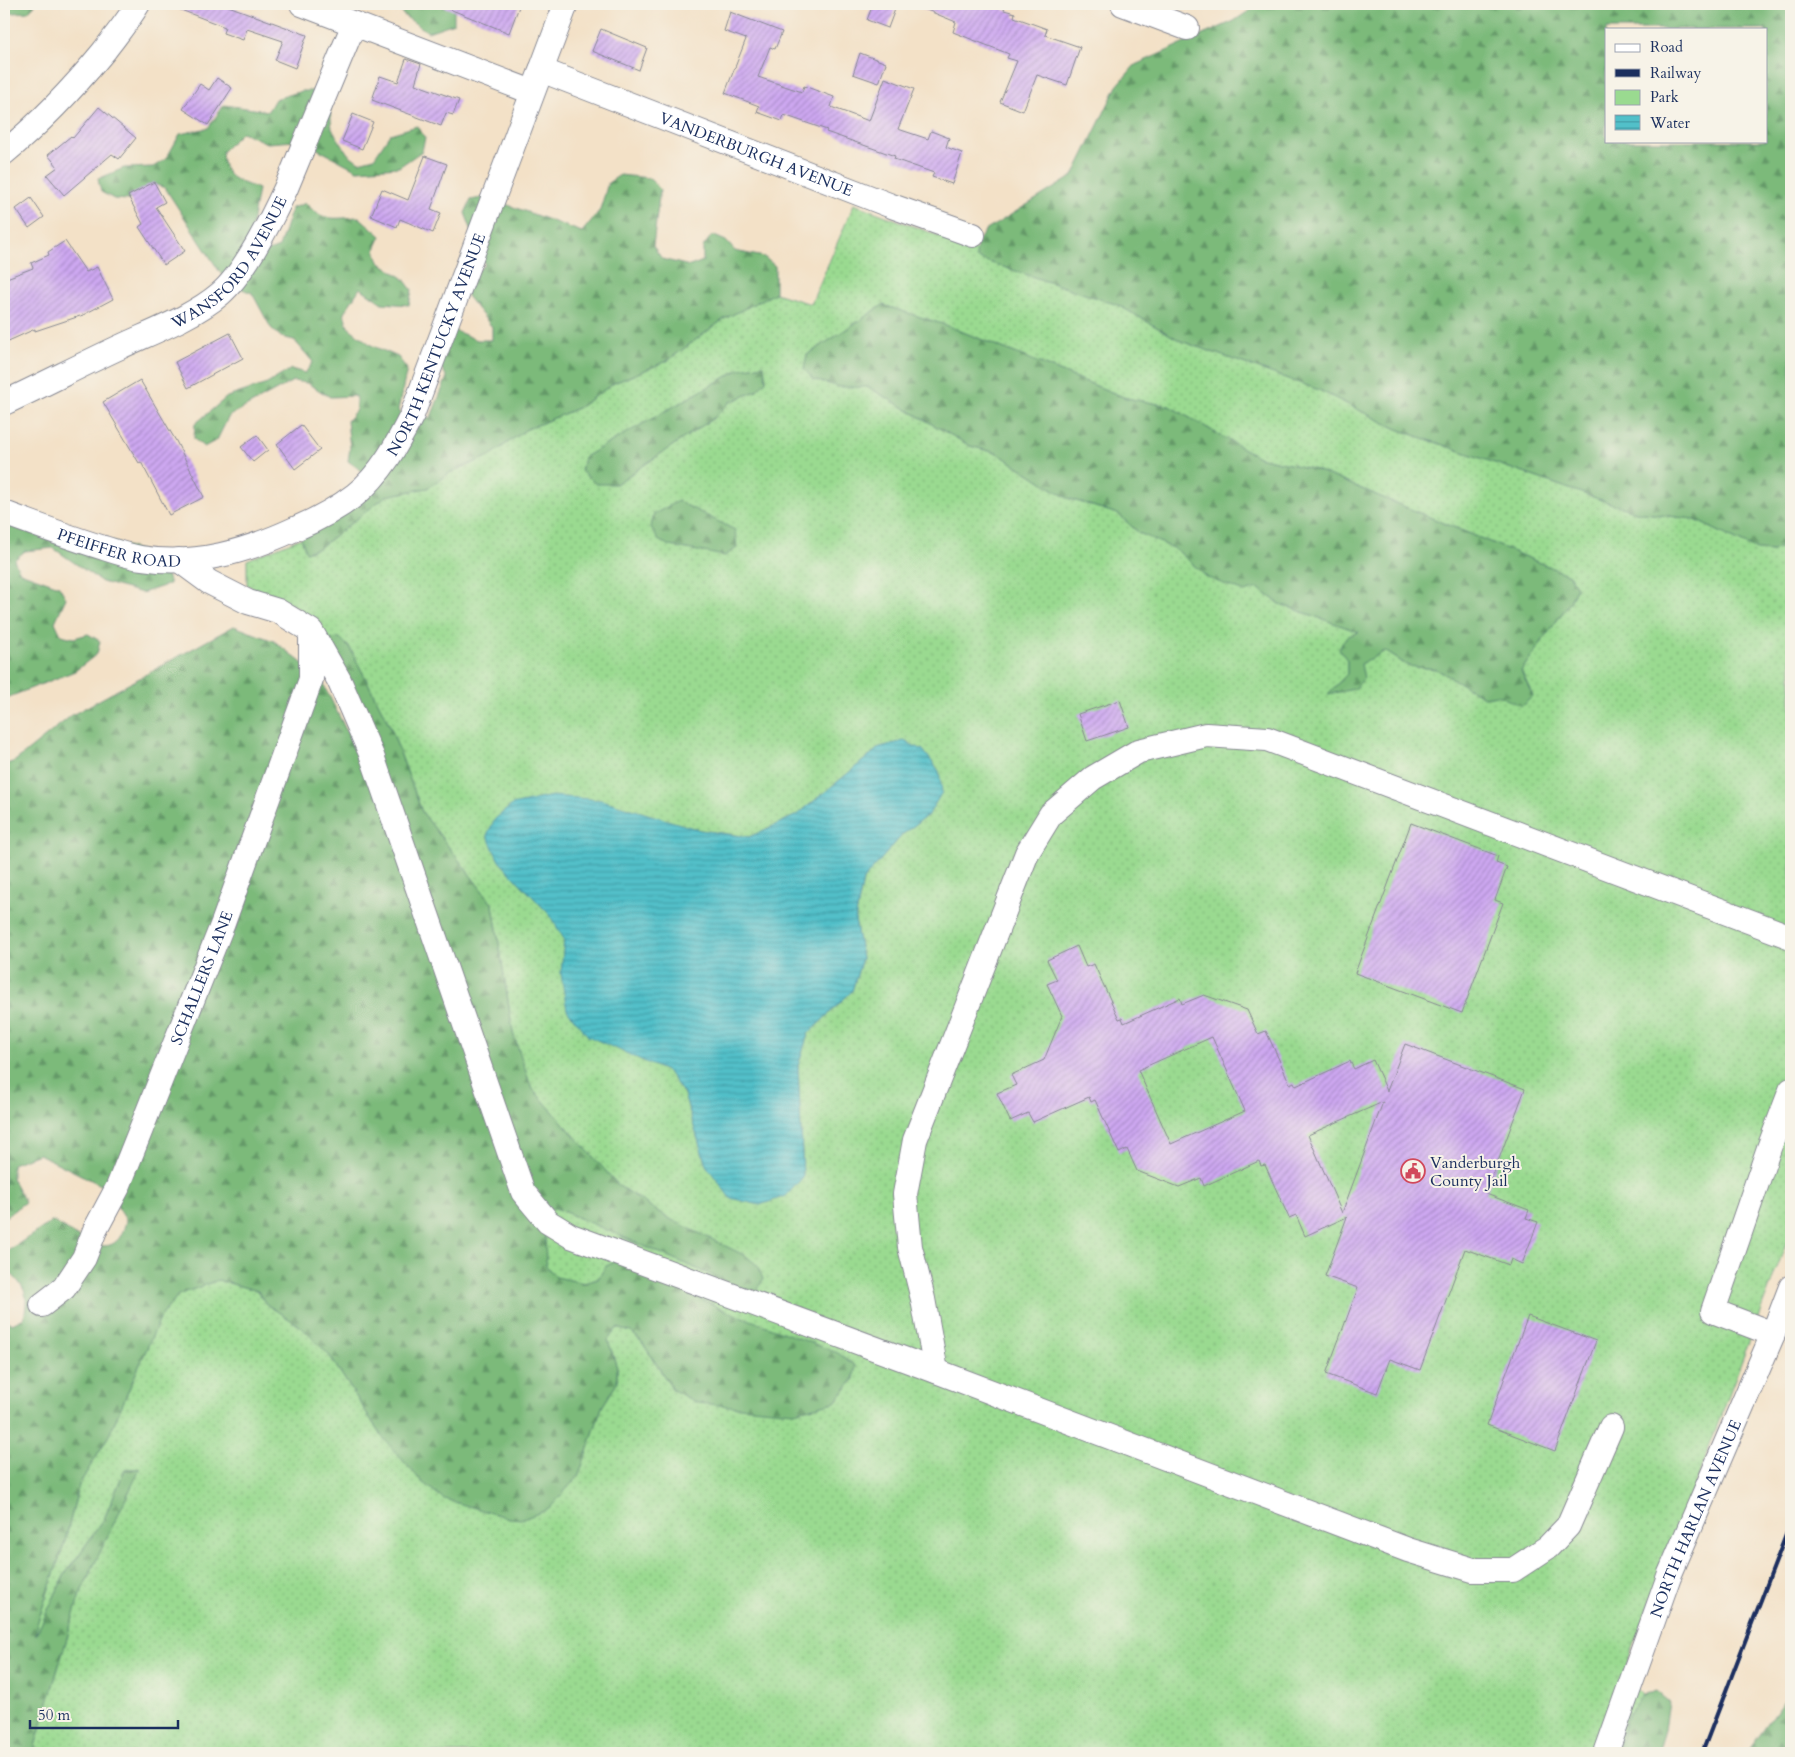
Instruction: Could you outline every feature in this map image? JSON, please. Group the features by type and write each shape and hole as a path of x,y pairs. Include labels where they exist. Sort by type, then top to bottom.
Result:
{"street":[{"path":"4,153 37,125 77,84 130,17 138,4"},
{"path":"302,4 532,92"},
{"name":"NORTH KENTUCKY AVENUE","path":"179,560 208,558 242,550 266,542 316,520 354,496 382,467 399,441 412,415 566,4"},
{"path":"1123,4 1187,28"},
{"name":"WANSFORD AVENUE","path":"4,403 174,322 204,306 222,293 242,268 274,214 354,24"},
{"name":"VANDERBURGH AVENUE","path":"542,70 889,205 973,235"},
{"name":"PFEIFFER ROAD","path":"4,512 81,541 129,556 142,559 179,560 209,582 248,602 278,611 311,631"},
{"path":"311,631 339,680 372,756 523,1192 548,1222 571,1236 936,1370 1408,1550 1473,1570 1513,1570 1548,1547 1568,1526 1611,1427"},
{"name":"SCHALLERS LANE","path":"42,1305 64,1288 84,1258 118,1187 223,923 311,680 311,631"},
{"path":"936,1370 923,1300 910,1247 905,1194 915,1140 1027,852 1051,814 1092,778 1139,751 1206,735 1267,739 1791,937"},
{"path":"1773,1334 1712,1311 1791,1090"},
{"name":"NORTH HARLAN AVENUE","path":"1606,1753 1669,1576 1773,1334 1791,1287"}],"green space":[{"path":"4,4 36,4 28,12 13,13 4,12"},
{"path":"398,4 449,4 454,9 454,23 428,32 403,15"},
{"path":"1259,4 1791,4 1791,543 1772,551 1757,550 1693,519 1636,512 1397,429 1319,390 1181,341 1118,305 976,258 977,243 985,231 1073,176 1117,86 1135,65 1234,21"},
{"path":"302,91 317,91 329,100 332,129 348,154 359,162 374,158 390,134 417,126 425,138 422,151 399,167 357,170 308,144 295,141 267,143 242,132 222,152 225,168 228,173 237,180 258,189 251,230 254,245 266,252 279,247 292,208 306,203 318,214 330,218 359,217 381,236 375,249 379,262 403,278 412,290 409,305 382,303 360,288 344,313 348,327 371,345 398,357 407,369 398,410 405,423 431,417 447,377 440,366 451,329 477,340 492,340 492,327 467,296 463,282 485,265 465,213 471,200 486,197 582,232 600,210 608,183 620,175 649,178 660,189 653,246 662,259 690,266 703,261 703,247 712,235 726,241 735,251 764,257 775,266 775,293 724,319 667,361 614,383 578,408 525,430 490,456 451,472 427,488 386,496 319,548 306,552 301,538 369,476 348,461 350,448 347,421 356,410 356,396 330,397 307,383 293,381 229,416 217,440 204,447 194,439 195,424 227,397 267,384 291,369 305,373 313,362 294,340 281,337 271,328 252,293 227,283 165,188 151,183 128,200 114,199 101,192 98,179 124,168 153,167 166,159 180,134 208,128 224,105 268,111 275,99"},
{"path":"854,204 977,250 977,258 1118,305 1181,341 1319,390 1397,429 1636,512 1693,519 1757,550 1772,551 1791,543 1791,1231 1623,1674 1643,1694 1626,1717 1618,1753 33,1753 80,1594 139,1469 125,1469 104,1519 64,1576 35,1638 37,1624 65,1541 79,1485 109,1435 160,1318 178,1295 218,1280 258,1291 266,1304 300,1326 329,1355 383,1438 579,1475 602,1407 617,1383 617,1368 608,1340 617,1328 631,1332 642,1342 673,1390 835,1402 854,1379 855,1366 724,1310 633,1265 606,1266 598,1279 584,1283 555,1277 546,1266 544,1210 558,1209 744,1289 668,1218 619,1186 531,1087 513,1033 493,905 422,812 390,726 350,648 326,639 315,623 298,608 247,585 247,560 301,538 319,548 386,496 427,488 451,472 490,456 525,430 578,408 614,383 667,361 724,319 775,293 811,304","holes":["883,305 948,326 1126,398 1169,406 1258,457 1316,470 1569,575 1576,588 1570,602 1521,671 1533,696 1497,695 1484,697 1436,669 1408,666 1385,651 1361,664 1329,693 1347,674 1347,660 1360,632 1280,604 1258,588 1208,578 1177,550 1139,533 1118,514 1067,498 997,453 970,446 868,387 804,369 807,355","764,365 756,391 730,402 715,417 616,484 585,457 740,369","904,742 923,750 929,814 903,834 863,880 855,920 862,958 852,991 808,1034 798,1066 803,1177 706,1165 684,1094 668,1072 641,1059 561,974 565,939 549,914 499,861 700,830 749,837 797,815 880,747"]},
{"path":"883,305 948,326 1126,398 1169,406 1258,457 1316,470 1569,575 1576,588 1570,602 1521,671 1533,696 1522,706 1497,695 1484,697 1436,669 1408,666 1385,651 1361,664 1364,678 1355,689 1328,694 1347,674 1347,660 1339,649 1346,637 1359,632 1280,604 1258,588 1245,592 1208,578 1177,550 1139,533 1118,514 1067,498 997,453 970,446 868,387 840,387 814,380 804,369 807,355"},
{"path":"764,365 766,381 756,391 730,402 715,417 616,484 596,484 581,471 584,457 740,369"},
{"path":"678,501 735,530 737,548 725,556 670,546 658,540 651,527 654,514"},
{"path":"4,507 161,557 170,584 142,593 102,582 53,548 25,551 14,560 20,572 59,586 66,598 55,622 61,635 74,638 88,634 100,641 97,654 75,671 4,699"},
{"path":"234,626 274,641 320,677 353,741 326,639 340,638 350,648 390,726 422,812 493,905 513,1033 531,1087 619,1186 668,1218 746,1256 757,1265 763,1279 757,1291 744,1289 558,1209 544,1210 546,1266 556,1277 584,1283 598,1279 606,1266 619,1260 724,1310 838,1353 856,1366 853,1380 835,1402 794,1412 697,1403 673,1390 642,1342 631,1332 617,1328 608,1340 617,1368 617,1383 602,1407 579,1475 549,1509 523,1519 509,1518 444,1499 422,1482 383,1438 329,1355 300,1326 266,1304 258,1291 218,1280 178,1295 160,1318 109,1435 79,1485 65,1541 37,1624 36,1635 64,1576 104,1519 125,1469 140,1469 80,1594 33,1753 4,1753 4,1319 12,1324 24,1318 26,1308 24,1289 5,1267 6,1252 53,1221 84,1240 105,1246 114,1243 121,1235 126,1220 105,1187 39,1154 12,1164 12,1178 25,1202 4,1218 4,765 15,761 72,715"},
{"path":"1657,1692 1669,1702 1665,1730 1658,1753 1618,1753 1626,1717 1643,1694"},
{"path":"1791,1697 1791,1753 1746,1753 1785,1699"}],"water":[{"path":"904,741 923,750 939,771 942,792 929,814 903,834 863,880 855,920 862,958 852,991 808,1034 798,1066 803,1177 786,1196 760,1205 730,1198 706,1165 684,1094 668,1072 588,1036 567,1010 561,974 564,939 549,914 499,861 487,835 495,819 512,805 552,796 602,800 700,830 749,837 797,815 880,747"}],"building":[{"path":"168,4 223,4 307,35 295,68 275,60 283,41 247,29 243,40 223,33 225,27"},
{"path":"437,4 520,4 509,33"},
{"path":"873,4 897,4 888,28 867,20"},
{"path":"912,4 1006,4 1004,10 1015,13 1014,17 1047,29 1045,35 1080,47 1067,85 1037,75 1023,111 1000,102 1017,61 1007,58 1009,54 953,32 956,22"},
{"path":"730,12 782,32 775,49 770,47 758,77 802,92 804,86 834,97 831,107 869,121 885,78 914,89 898,129 928,139 931,131 949,138 946,147 962,153 952,184 932,177 934,173 894,159 895,156 826,132 827,130 784,115 782,121 757,112 759,106 725,93 746,39 724,31"},
{"path":"601,29 647,48 639,70 592,51"},
{"path":"860,53 886,63 879,83 853,74"},
{"path":"406,59 421,64 415,84 459,100 453,115 446,113 441,126 372,100 380,76 398,82"},
{"path":"217,78 232,88 208,125 183,109 200,84 209,90"},
{"path":"99,107 136,138 119,159 112,154 64,195 47,175 58,167 48,155 71,136 73,138"},
{"path":"353,114 373,122 362,149 342,141"},
{"path":"425,156 447,164 431,209 441,213 433,233 400,219 397,227 371,216 382,189 408,200"},
{"path":"154,182 165,202 156,207 185,251 164,265 139,227 143,224 128,196"},
{"path":"31,198 44,217 29,228 16,209"},
{"path":"65,241 86,272 97,267 113,299 83,315 35,331 35,329 4,343 4,279 33,268 31,263 49,255 48,252"},
{"path":"230,333 243,358 188,388 175,362"},
{"path":"140,380 176,441 204,497 169,515 141,462 139,463 103,402"},
{"path":"301,425 320,450 295,469 277,444"},
{"path":"257,435 268,450 253,462 241,447"},
{"path":"1120,700 1129,727 1087,741 1078,714"},
{"path":"1411,823 1498,856 1496,863 1507,867 1495,900 1503,903 1462,1013 1355,973"},
{"path":"1077,946 1086,967 1094,964 1119,1019 1122,1018 1124,1023 1180,998 1182,1004 1204,995 1247,1010 1258,1034 1266,1031 1290,1084 1294,1082 1296,1086 1350,1061 1354,1069 1373,1060 1387,1091 1405,1044 1525,1089 1486,1194 1529,1210 1526,1218 1538,1222 1522,1264 1511,1259 1509,1265 1465,1249 1420,1370 1390,1359 1377,1393 1326,1374 1358,1288 1325,1276 1347,1217 1305,1236 1296,1215 1289,1218 1265,1165 1261,1166 1259,1161 1204,1186 1201,1178 1179,1187 1137,1171 1127,1149 1119,1153 1095,1100 1091,1102 1089,1097 1033,1122 1028,1113 1010,1121 997,1093 1016,1085 1011,1075 1044,1060 1062,1016 1047,984 1057,980 1047,960","holes":["1212,1037 1245,1111 1171,1144 1138,1070","1383,1102 1365,1151 1342,1213 1308,1135"]},
{"path":"1528,1316 1596,1341 1555,1451 1487,1425"}],"railway":[{"path":"1702,1753 1791,1522"}],"place":[{"name":"Vanderburgh County Jail","path":"1413,1171"}]}
